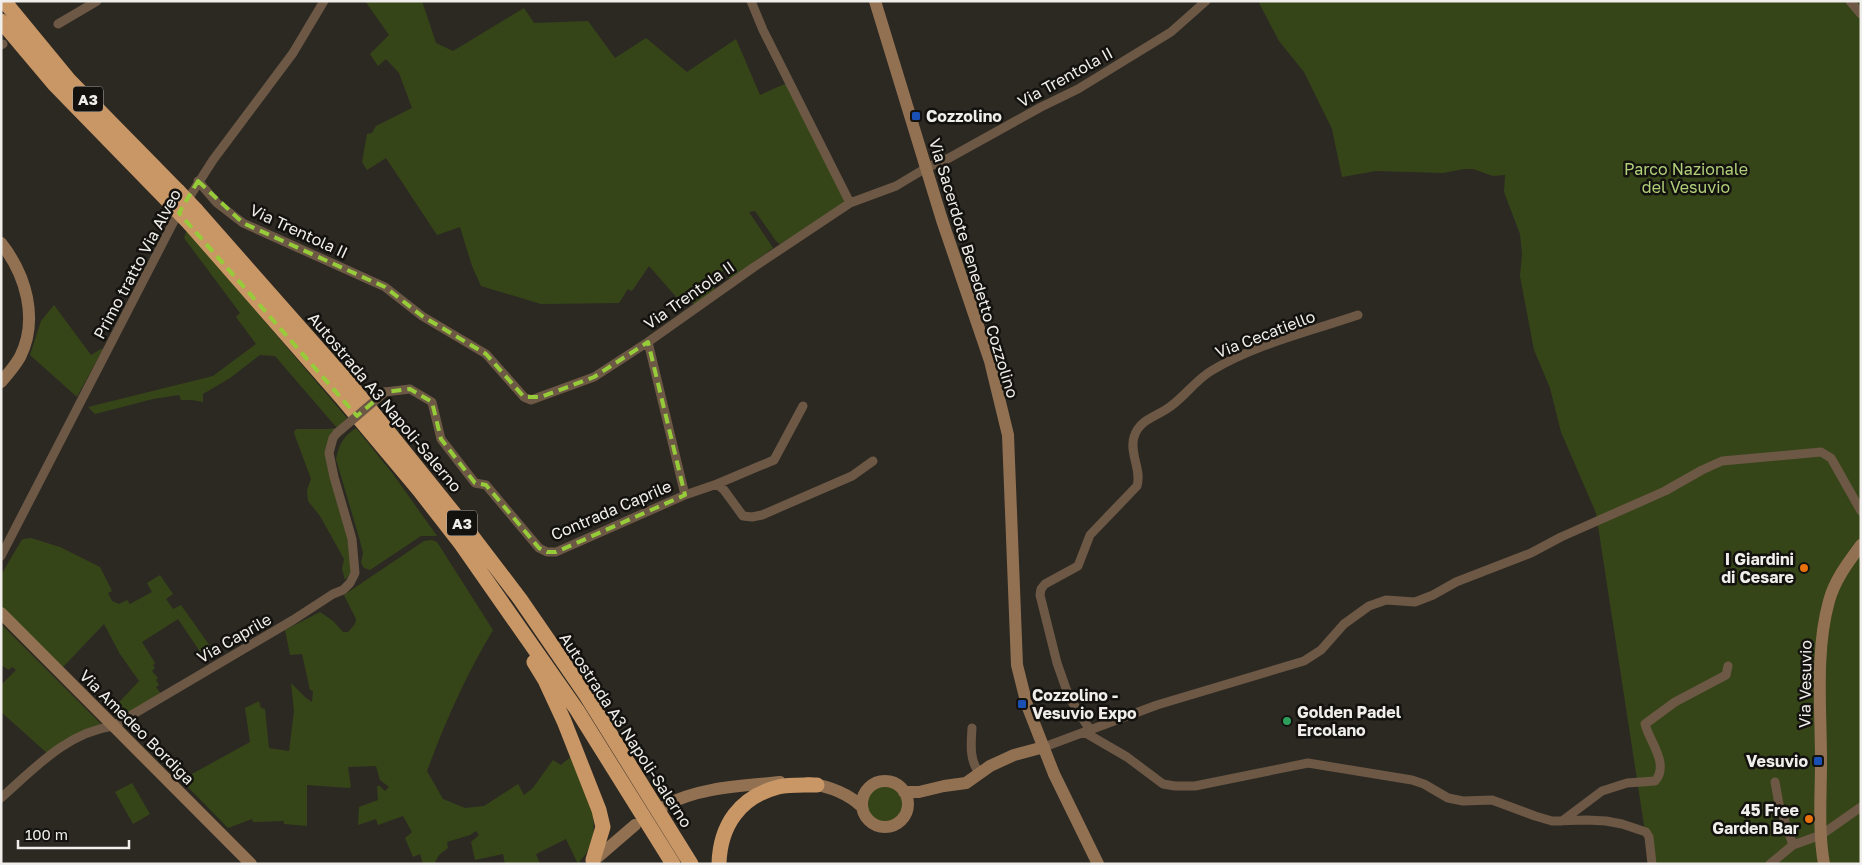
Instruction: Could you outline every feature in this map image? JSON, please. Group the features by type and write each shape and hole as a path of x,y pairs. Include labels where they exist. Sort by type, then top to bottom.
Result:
{"highway":[{"name":"Autostrada A3 Napoli-Salerno","path":"4,1 8,19 54,84 173,196 196,210 353,388 479,545 520,599 586,696 691,864"},
{"path":"8,19 9,1"},
{"name":"Autostrada A3 Napoli-Salerno","path":"173,196 190,224 349,406 419,490 460,544 577,710 673,864"},
{"path":"460,544 481,582 545,680 564,721 599,810 602,827 592,862"},
{"path":"719,864 719,851 724,832 732,816 745,803 761,793 780,787 817,784"}],"street":[{"path":"58,24 97,1"},
{"name":"Primo tratto Via Alveo","path":"1,556 174,221 198,181 294,53 324,1"},
{"path":"751,1 763,30 850,203"},
{"name":"Via Sacerdote Benedetto Cozzolino","path":"874,1 926,168 990,361 1008,435 1017,665 1027,705 1054,774 1098,864"},
{"name":"Via Trentola II","path":"198,181 217,203 243,223 385,287 422,316 486,354 524,397 532,400 594,377 850,203 896,186 926,168 950,158 1041,107 1087,84 1171,32 1206,1"},
{"path":"1850,1 1861,14"},
{"path":"1,244 18,268 26,291 29,316 25,343 21,355 1,382"},
{"name":"Via Cecatiello","path":"1087,731 1069,697 1057,664 1040,595 1041,589 1046,584 1078,566 1090,535 1136,486 1139,480 1133,447 1134,437 1140,423 1170,407 1210,372 1244,354 1358,315"},
{"name":"Contrada Caprile","path":"337,433 385,392 410,389 432,402 441,439 475,483 486,485 539,548 547,552 556,552 685,495 648,342"},
{"path":"685,495 774,460 803,406"},
{"name":"Via Caprile","path":"1,798 48,755 66,743 98,728 113,726 293,620 333,594 343,590 355,573 352,539 329,454 333,438 337,433"},
{"path":"906,798 919,792 966,783 980,773 1014,755 1044,747 1157,705 1304,661 1321,650 1344,624 1369,606 1386,600 1416,602 1456,582 1531,553 1561,537 1665,491 1722,461 1821,452 1831,458 1861,511"},
{"path":"717,484 724,490 743,516 752,517 762,515 852,476 872,461"},
{"name":"Via Vesuvio","path":"1824,864 1821,835 1821,655 1823,622 1837,579 1846,565 1859,553"},
{"name":"Via Amedeo Bordiga","path":"1,613 251,864"},
{"path":"1562,821 1602,791 1627,783 1655,781 1660,773 1660,764 1645,724 1675,702 1688,697 1726,674 1728,666"},
{"path":"972,728 972,759 980,773"},
{"path":"1087,731 1127,757 1163,784 1195,786 1308,763 1412,780 1424,784 1448,798 1492,800 1552,821 1587,820 1606,822 1622,824 1646,832 1649,837 1652,864"},
{"path":"666,805 677,799 697,793 748,785 797,781 833,789 856,801 870,821 886,826 901,820 906,813 906,798 899,786 891,782 882,781 873,784 867,790 863,798 862,807"},
{"path":"1776,782 1779,804 1793,845"},
{"path":"833,789 867,790"},
{"path":"1770,864 1793,845 1821,835 1861,807"},
{"path":"592,862 636,825"}],"highlighted area":[{"path":"198,181 243,223 385,287 422,316 486,354 524,397 541,397 594,377 648,342 685,495 556,552 547,552 539,548 486,485 475,483 441,439 432,402 410,389 385,392 357,416 179,213"}],"green space":[{"path":"365,1 422,1 436,43 453,51 524,8 534,23 588,21 615,58 646,38 687,72 736,39 760,95 787,83 846,205 780,244 755,211 749,212 773,248 730,279 723,271 708,281 715,289 695,305 685,297 679,300 649,266 632,291 628,289 619,303 541,304 481,286 472,266 460,227 437,235 386,158 367,170 362,162 367,134 372,133 376,126 412,108 399,73 386,59 378,66 370,54 389,35"},
{"name":"Parco Nazionale del Vesuvio","path":"1258,1 1861,1 1861,864 1650,864 1596,513 1561,432 1550,388 1534,350 1520,276 1522,254 1520,234 1504,192 1505,175 1493,176 1473,169 1464,169 1443,173 1376,171 1342,177 1332,129 1304,72 1279,41"},
{"path":"187,230 347,418 334,435 328,455 328,469 352,549 351,572 345,580 342,569 344,559 320,516 308,501 307,490 311,479 294,433 297,429 337,428 275,356 260,355 230,378 203,394 203,402 181,400 179,395 153,399 95,414 88,407 213,376 256,344 236,317 240,313 184,238"},
{"path":"54,305 91,355 103,349 77,397 30,355 41,321"},
{"path":"356,428 393,474 437,536 421,536 370,570 364,568 361,563 363,553 336,459 342,441"},
{"path":"31,538 60,547 100,567 112,591 108,593 112,601 119,604 127,600 130,604 152,592 147,583 160,575 173,594 166,599 173,609 181,605 210,646 201,653 178,619 142,642 155,663 153,665 155,668 152,671 158,678 156,680 159,685 156,687 161,694 122,720 112,710 139,681 120,654 104,624 63,667 1,606 1,575 21,541"},
{"path":"432,540 437,542 493,630 457,699 427,771 443,799 465,808 484,806 518,784 524,795 533,788 553,760 561,765 573,755 590,801 594,825 593,837 589,848 578,864 566,839 536,854 540,864 505,864 503,854 475,860 471,842 479,835 476,831 470,835 447,842 448,848 439,855 434,864 423,864 420,854 413,857 405,838 412,832 403,816 378,825 376,819 358,825 359,807 378,800 377,786 380,786 385,791 389,787 380,780 376,766 348,767 351,787 349,788 307,785 307,826 284,824 284,821 253,822 252,819 228,828 181,780 250,742 245,708 259,701 261,708 265,709 269,748 289,751 294,711 291,683 312,702 313,691 310,690 302,654 290,655 285,630 320,612 333,621 343,632 348,632 355,624 356,619 344,595 424,541"},
{"path":"1,624 101,724 79,733 47,753 1,712 1,685 16,670 12,667 9,670 1,665"},
{"path":"132,783 150,814 133,824 115,792"},
{"path":"885,786 892,787 898,791 902,797 902,811 898,817 892,821 885,822 878,821 872,817 868,811 867,804 868,797 872,791 878,787"}],"place":[{"name":"Cozzolino","path":"916,116"},
{"name":"I Giardini di Cesare","path":"1804,568"},
{"name":"Cozzolino - Vesuvio Expo","path":"1022,704"},
{"name":"Golden Padel Ercolano","path":"1287,721"},
{"name":"Vesuvio","path":"1818,761"},
{"name":"45 Free Garden Bar","path":"1809,819"}]}
